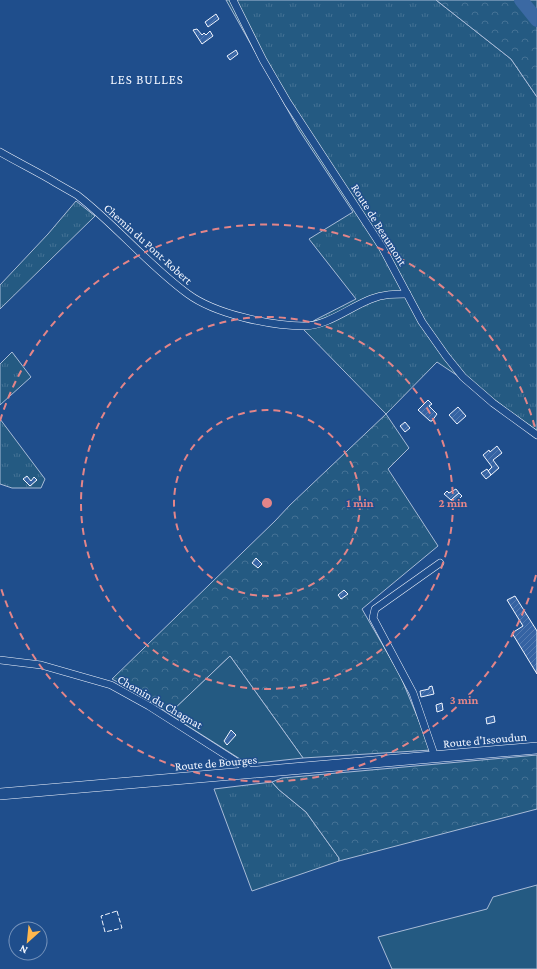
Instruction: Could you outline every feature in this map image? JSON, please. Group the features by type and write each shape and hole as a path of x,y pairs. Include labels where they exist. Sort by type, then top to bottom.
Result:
{"main road":[{"name":"Route d'Issoudun","path":"435,757 537,748"},
{"name":"Route de Bourges","path":"0,794 435,757"}],"street":[{"name":"Route de Beaumont","path":"233,0 263,60 288,103 382,247 422,322 463,377 494,403 537,435"},
{"name":"Chemin du Pont-Robert","path":"0,152 76,195 188,295 222,311 263,322 306,326 316,324 338,315 370,299 381,296 407,294"},
{"path":"435,757 413,692 373,618 375,609 440,563"},
{"name":"Chemin du Chagnat","path":"0,660 41,665 111,685 149,706 254,773"}],"green space":[{"path":"226,0 436,0 511,59 537,97 537,431 437,362 386,414 303,329 315,320 356,299 309,239 353,212 299,130"},
{"path":"436,0 537,0 537,97 511,59"},
{"path":"76,201 95,216 0,309 0,285 48,234"},
{"path":"12,352 31,377 0,405 0,364"},
{"path":"386,414 409,448 388,469 438,546 362,609 400,675 431,750 303,758 230,656 169,714 140,694 112,679 290,505"},
{"path":"0,419 45,479 41,488 12,488 0,484"},
{"path":"230,656 303,758 248,764 169,714"},
{"path":"537,755 537,809 339,861 339,858 306,812 278,789 272,782 282,778"},
{"path":"272,782 278,789 306,812 339,858 339,861 252,891 214,789"},
{"path":"537,885 537,969 392,969 378,937 487,909 493,897"}],"building":[{"path":"216,14 219,19 208,27 205,22"},
{"path":"197,29 202,35 204,33 206,35 210,31 213,36 202,44 193,30"},
{"path":"236,50 238,54 230,60 227,56"},
{"path":"428,400 432,404 429,406 437,414 432,421 430,421 418,410"},
{"path":"458,407 466,416 457,424 449,415"},
{"path":"405,422 410,428 405,432 400,426"},
{"path":"497,446 502,453 493,460 499,468 491,475 488,471 492,467 483,455 489,450 490,452"},
{"path":"487,469 491,475 486,479 481,473"},
{"path":"27,476 31,481 34,477 37,480 30,486 23,479"},
{"path":"456,489 459,493 451,500 444,494 447,491 449,493"},
{"path":"459,493 462,496 454,504 451,500"},
{"path":"256,558 262,564 258,568 252,563"},
{"path":"344,590 348,594 341,599 338,595"},
{"path":"515,596 537,631 537,674 512,633 523,626 507,600"},
{"path":"432,686 434,694 421,697 420,691 429,689 429,687"},
{"path":"442,703 443,710 437,712 436,705"},
{"path":"494,716 495,722 487,724 486,718"},
{"path":"231,730 236,735 227,745 224,741"}],"waterway":[{"path":"521,0 537,20"}],"fence":[{"path":"117,911 122,928 105,932 101,916 117,911"}],"district":[{"name":"LES BULLES","path":"147,79"}]}
